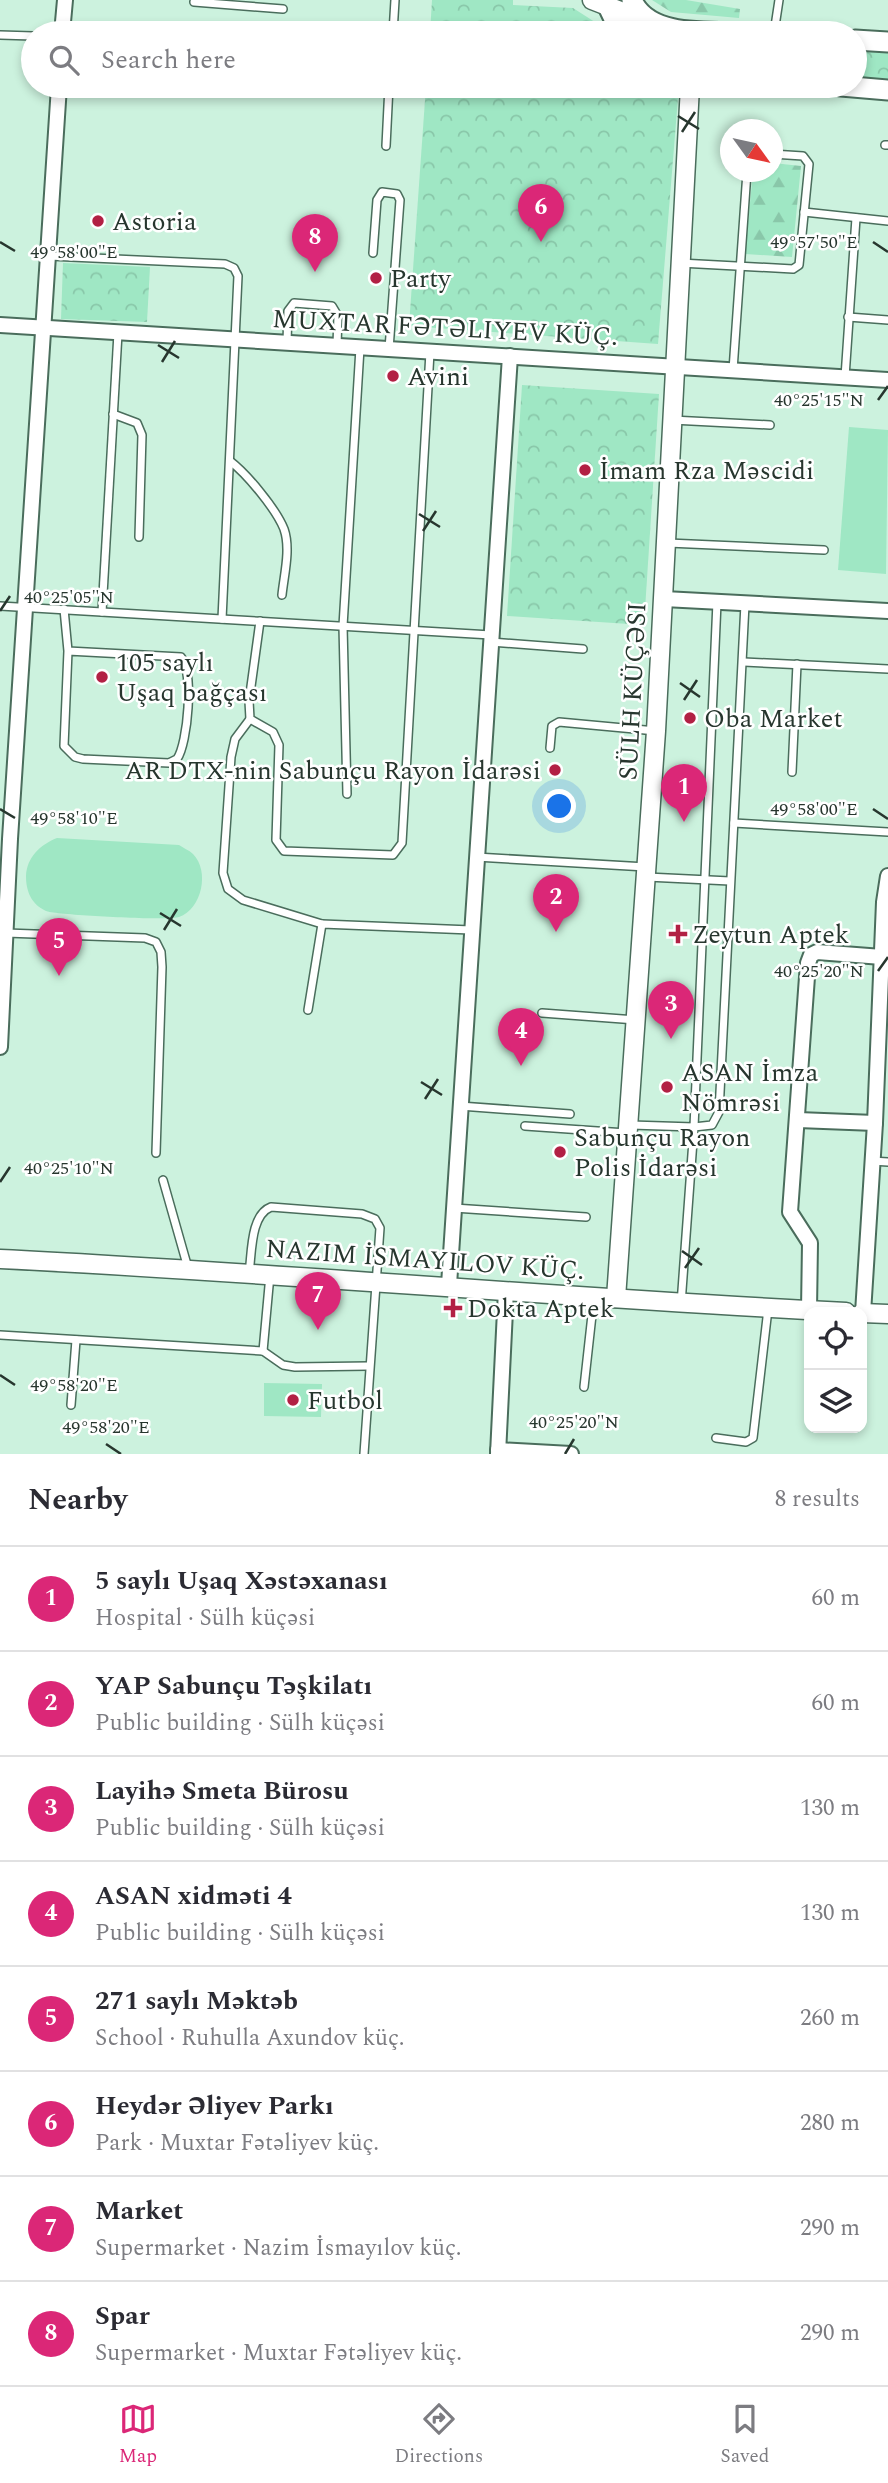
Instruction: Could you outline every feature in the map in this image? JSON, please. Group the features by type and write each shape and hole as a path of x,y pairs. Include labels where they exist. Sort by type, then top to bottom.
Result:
{"main road":[{"path":"632,0 643,16 651,21"},
{"path":"601,2 616,21"},
{"path":"867,41 888,42"},
{"path":"867,88 888,90"}],"street":[{"path":"63,21 65,0"},
{"path":"601,2 648,21"},
{"path":"0,1047 5,933 5,839 26,607 58,98"},
{"name":"SÜLH KÜÇƏSI","path":"616,1298 630,1129 664,600 689,98"},
{"name":"MUXTAR FƏTƏLIYEV KÜÇ.","path":"0,325 888,380"},
{"path":"449,1285 509,356"},
{"path":"664,600 888,611"},
{"path":"858,1307 875,1123 885,975 882,957 888,876"},
{"path":"810,1307 810,1243 790,1212 811,955 817,952 882,957"},
{"path":"797,1120 875,1123"},
{"path":"0,1259 449,1285 681,1304 804,1310"},
{"path":"506,1290 498,1452 571,1454"},
{"path":"867,1313 888,1314"}],"lane":[{"path":"394,21 395,0"},
{"path":"776,21 779,0"},
{"path":"194,2 242,3 283,9"},
{"path":"0,36 21,36"},
{"path":"386,146 388,98"},
{"path":"679,263 793,269 799,265 810,164 803,156 783,155"},
{"path":"733,370 746,182"},
{"path":"373,253 377,200 382,192 390,191 397,194 400,200 389,349"},
{"path":"804,212 888,221"},
{"path":"845,377 856,218"},
{"path":"49,256 225,264 234,268 238,276 222,619"},
{"path":"287,342 288,311 294,303 332,306 338,316 337,345"},
{"path":"848,317 888,320"},
{"path":"102,612 118,332"},
{"path":"347,794 343,626 360,347"},
{"path":"250,719 273,732 279,745 276,840 284,851 393,855 402,843 430,351"},
{"path":"113,414 136,423 142,435 139,537"},
{"path":"672,420 770,425"},
{"path":"230,461 245,472 284,528 287,552 282,595"},
{"path":"666,543 824,550"},
{"path":"681,1304 694,1127 717,602"},
{"path":"525,1126 630,1129 694,1127 712,1125 719,1112 746,604"},
{"path":"0,606 415,630 583,649"},
{"path":"64,609 68,651 64,746 68,752 83,759 169,763 177,759 185,742 188,674 181,657 68,651"},
{"path":"260,621 249,701 250,719 235,739 231,757 223,873 229,889 243,900 322,924 471,930"},
{"path":"744,662 888,669"},
{"path":"792,772 797,664"},
{"path":"550,748 552,726 559,722 656,731"},
{"path":"734,823 888,832"},
{"path":"475,857 730,881"},
{"path":"308,1010 322,924"},
{"path":"5,933 145,939 156,942 162,952 156,1153"},
{"path":"542,1013 637,1020"},
{"path":"460,1106 570,1114"},
{"path":"872,1161 888,1162"},
{"path":"163,1180 188,1269"},
{"path":"249,1274 257,1220 264,1210 271,1207 362,1214 375,1219 380,1228 374,1282 364,1454"},
{"path":"453,1208 586,1217"},
{"path":"263,1351 270,1275"},
{"path":"584,1387 594,1296"},
{"path":"716,1438 746,1442 753,1438 768,1309"},
{"path":"0,1335 263,1351 283,1365 295,1367 369,1366"},
{"path":"71,1405 76,1340"}],"green space":[{"path":"432,0 513,0 513,5 573,8 593,21 431,21"},
{"path":"652,0 686,0 740,9 739,18 671,12"},
{"path":"867,52 888,53 888,80 867,79"},
{"path":"425,98 678,98 658,344 409,326"},
{"path":"783,164 801,166 792,257 745,254 752,182 783,182"},
{"path":"63,263 150,267 147,322 61,319"},
{"path":"522,385 659,394 644,625 507,616"},
{"path":"849,427 888,430 886,574 838,570"},
{"path":"57,838 179,845 198,861 202,879 198,898 187,913 171,918 113,917 46,911 30,897 26,882 27,869 36,852"},
{"name":"Futbol","path":"264,1383 322,1384 321,1417 264,1416"}],"place":[{"name":"Astoria","path":"98,221"},
{"name":"Heydər Əliyev Parkı","path":"541,242"},
{"name":"Spar","path":"315,272"},
{"name":"Party","path":"376,278"},
{"name":"Avini","path":"393,376"},
{"name":"İmam Rza Məscidi","path":"585,470"},
{"name":"105 saylı Uşaq bağçası","path":"102,677"},
{"name":"Oba Market","path":"690,718"},
{"name":"AR DTX-nin Sabunçu Rayon İdarəsi","path":"555,770"},
{"name":"5 saylı Uşaq Xəstəxanası","path":"684,822"},
{"name":"YAP Sabunçu Təşkilatı","path":"556,932"},
{"name":"Zeytun Aptek","path":"678,934"},
{"name":"271 saylı Məktəb","path":"59,976"},
{"name":"Layihə Smeta Bürosu","path":"671,1039"},
{"name":"ASAN xidməti 4","path":"521,1066"},
{"name":"ASAN İmza Nömrəsi","path":"667,1087"},
{"name":"Sabunçu Rayon Polis İdarəsi","path":"560,1152"},
{"name":"Dokta Aptek","path":"453,1308"},
{"name":"Market","path":"318,1330"},
{"name":"Futbol","path":"293,1400"}]}
